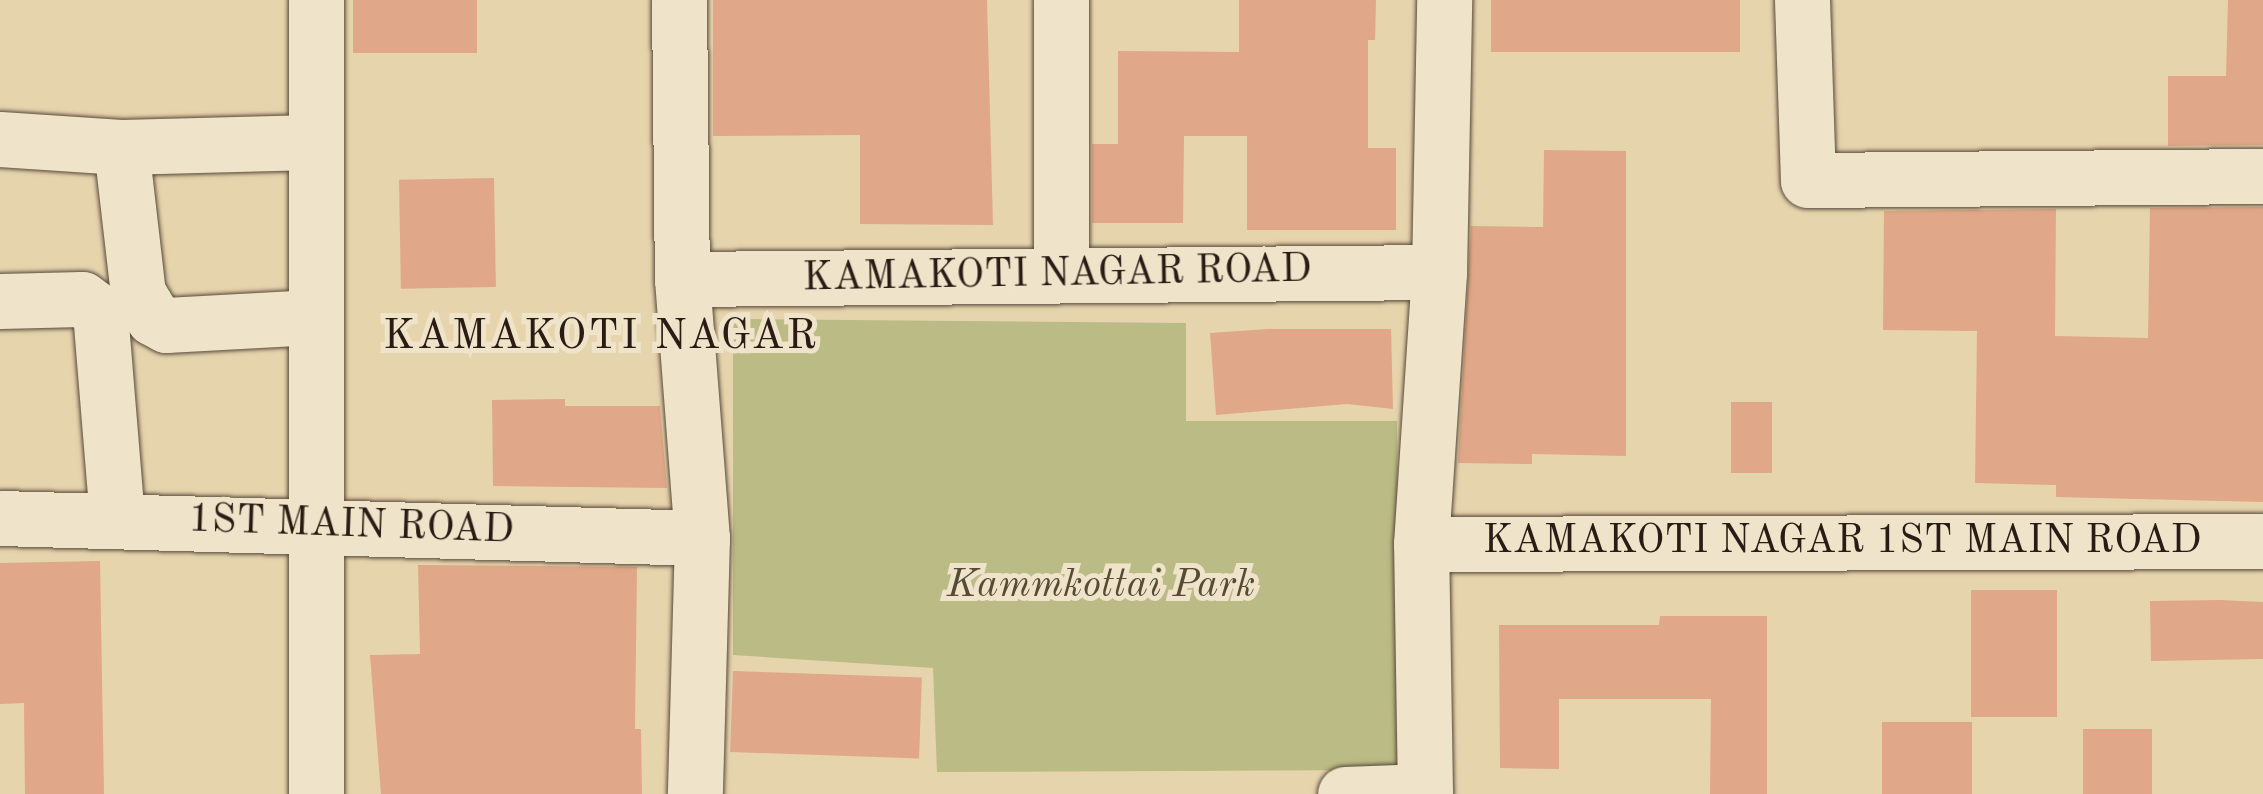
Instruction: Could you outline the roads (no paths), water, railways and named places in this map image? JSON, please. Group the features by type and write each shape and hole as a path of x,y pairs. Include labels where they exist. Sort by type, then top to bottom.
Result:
{"street":[{"path":"316,0 316,794"},
{"path":"679,0 682,278 702,538 695,794"},
{"path":"1061,0 1061,275"},
{"path":"1345,794 1425,793 1421,544 1439,272 1444,0"},
{"path":"1802,0 1808,180 2263,176"},
{"path":"0,139 122,146 313,142"},
{"path":"122,146 138,293 153,318 166,325 314,317"},
{"name":"KAMAKOTI NAGAR ROAD","path":"682,278 1439,272"},
{"path":"0,301 82,299 100,312 118,519"},
{"name":"1ST MAIN ROAD","path":"0,518 317,522 702,538"},
{"name":"KAMAKOTI NAGAR 1ST MAIN ROAD","path":"1421,544 2263,541"}],"district":[{"name":"KAMAKOTI NAGAR","path":"601,337"}],"park label":[{"name":"Kammkottai Park","path":"1101,586"}]}
